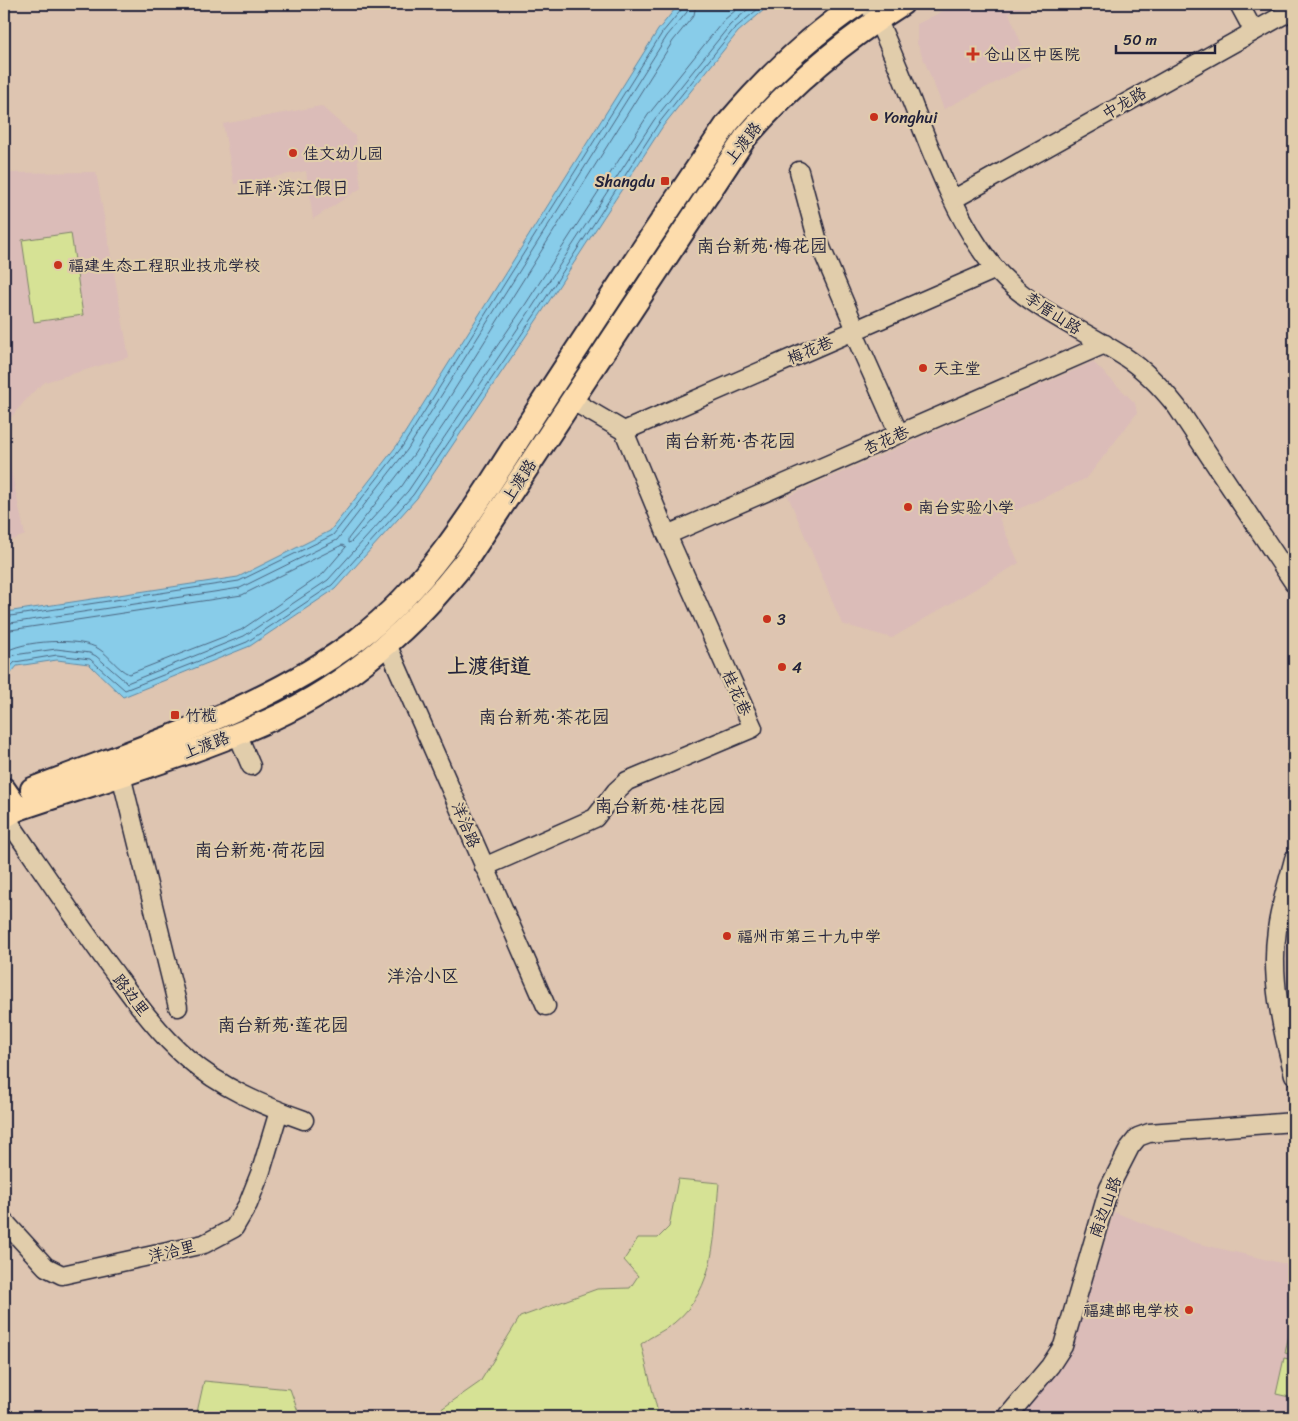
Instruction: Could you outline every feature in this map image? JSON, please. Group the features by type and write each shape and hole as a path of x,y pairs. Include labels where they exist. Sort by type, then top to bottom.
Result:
{"main road":[{"name":"上渡路","path":"8,805 280,689 340,651 384,616 448,547 727,124 759,86 793,52 858,4"},
{"name":"上渡路","path":"8,805 121,775 273,719 308,700 355,669 387,644 426,608 467,559 745,138 816,65 872,12 902,4"}],"street":[{"path":"1239,4 1253,30"},
{"name":"中龙路","path":"954,199 1253,30 1294,9"},
{"name":"李厝山路","path":"872,12 954,199 978,246 996,269 1042,308 1105,344 1143,371 1177,407 1294,583"},
{"path":"799,172 817,238 898,434"},
{"name":"梅花巷","path":"624,432 996,269"},
{"name":"杏花巷","path":"667,535 1105,344"},
{"path":"572,400 624,432"},
{"name":"桂花巷","path":"484,867 595,818 616,791 627,781 753,728 667,535 624,432"},
{"name":"洋洽路","path":"387,644 546,1006"},
{"path":"237,733 251,766"},
{"path":"121,775 178,1007"},
{"name":"路边里","path":"8,805 94,945 140,1008 171,1043 218,1081 238,1093 304,1120"},
{"path":"1294,859 1278,918 1275,958 1282,1020 1294,1075"},
{"name":"洋洽里","path":"4,1221 46,1267 62,1274 204,1244 228,1232 241,1218 261,1171 279,1111"},
{"name":"南边山路","path":"1007,1417 1050,1366 1063,1346 1106,1196 1130,1147 1138,1137 1149,1133 1294,1122"}],"shaded area":[{"name":"仓山区中医院","path":"957,4 1022,4 1023,7 1009,13 1030,65 944,109 917,43 917,24"},
{"name":"佳文幼儿园","path":"321,106 355,136 361,188 313,219 306,171 234,184 223,124"},
{"name":"福建生态工程职业技术学校","path":"96,172 129,357 45,382 32,393 4,425 4,173"},
{"name":"南台实验小学","path":"1093,362 1135,403 1137,413 1087,478 999,518 1019,563 892,638 842,624 788,496"},
{"path":"4,438 25,535 4,543"},
{"name":"福建邮电学校","path":"1114,1212 1192,1242 1294,1266 1294,1417 1016,1417 1070,1354"}],"green space":[{"path":"71,233 83,315 34,322 22,240"},
{"path":"678,1179 719,1183 711,1259 706,1277 698,1294 688,1309 674,1323 641,1344 659,1417 430,1417 480,1382 520,1317 597,1289 630,1288 638,1276 624,1260 638,1238 658,1238 669,1227"},
{"path":"1294,1318 1294,1355 1285,1353"},
{"path":"1284,1358 1294,1360 1294,1398 1276,1394"},
{"path":"204,1381 290,1389 300,1417 196,1417"}],"water":[{"path":"679,4 771,4 738,32 663,126 540,315 417,498 335,589 250,646 123,697 89,664 57,660 17,666 4,682 4,613 6,612 238,577 330,531 398,444 658,30"}],"place":[{"name":"仓山区中医院","path":"973,54"},
{"name":"Yonghui","path":"874,117"},
{"name":"佳文幼儿园","path":"293,153"},
{"name":"Shangdu","path":"665,181"},
{"name":"福建生态工程职业技术学校","path":"58,265"},
{"name":"天主堂","path":"923,368"},
{"name":"南台实验小学","path":"908,507"},
{"name":"3","path":"767,619"},
{"name":"4","path":"782,667"},
{"name":"竹榄","path":"175,715"},
{"name":"福州市第三十九中学","path":"727,936"},
{"name":"福建邮电学校","path":"1189,1310"}],"district":[{"name":"正祥·滨江假日","path":"293,188"},
{"name":"南台新苑·梅花园","path":"762,246"},
{"name":"南台新苑·杏花园","path":"730,441"},
{"name":"上渡街道","path":"489,666"},
{"name":"南台新苑·茶花园","path":"544,717"},
{"name":"南台新苑·桂花园","path":"660,806"},
{"name":"南台新苑·荷花园","path":"260,850"},
{"name":"洋洽小区","path":"423,976"},
{"name":"南台新苑·莲花园","path":"283,1025"}]}
